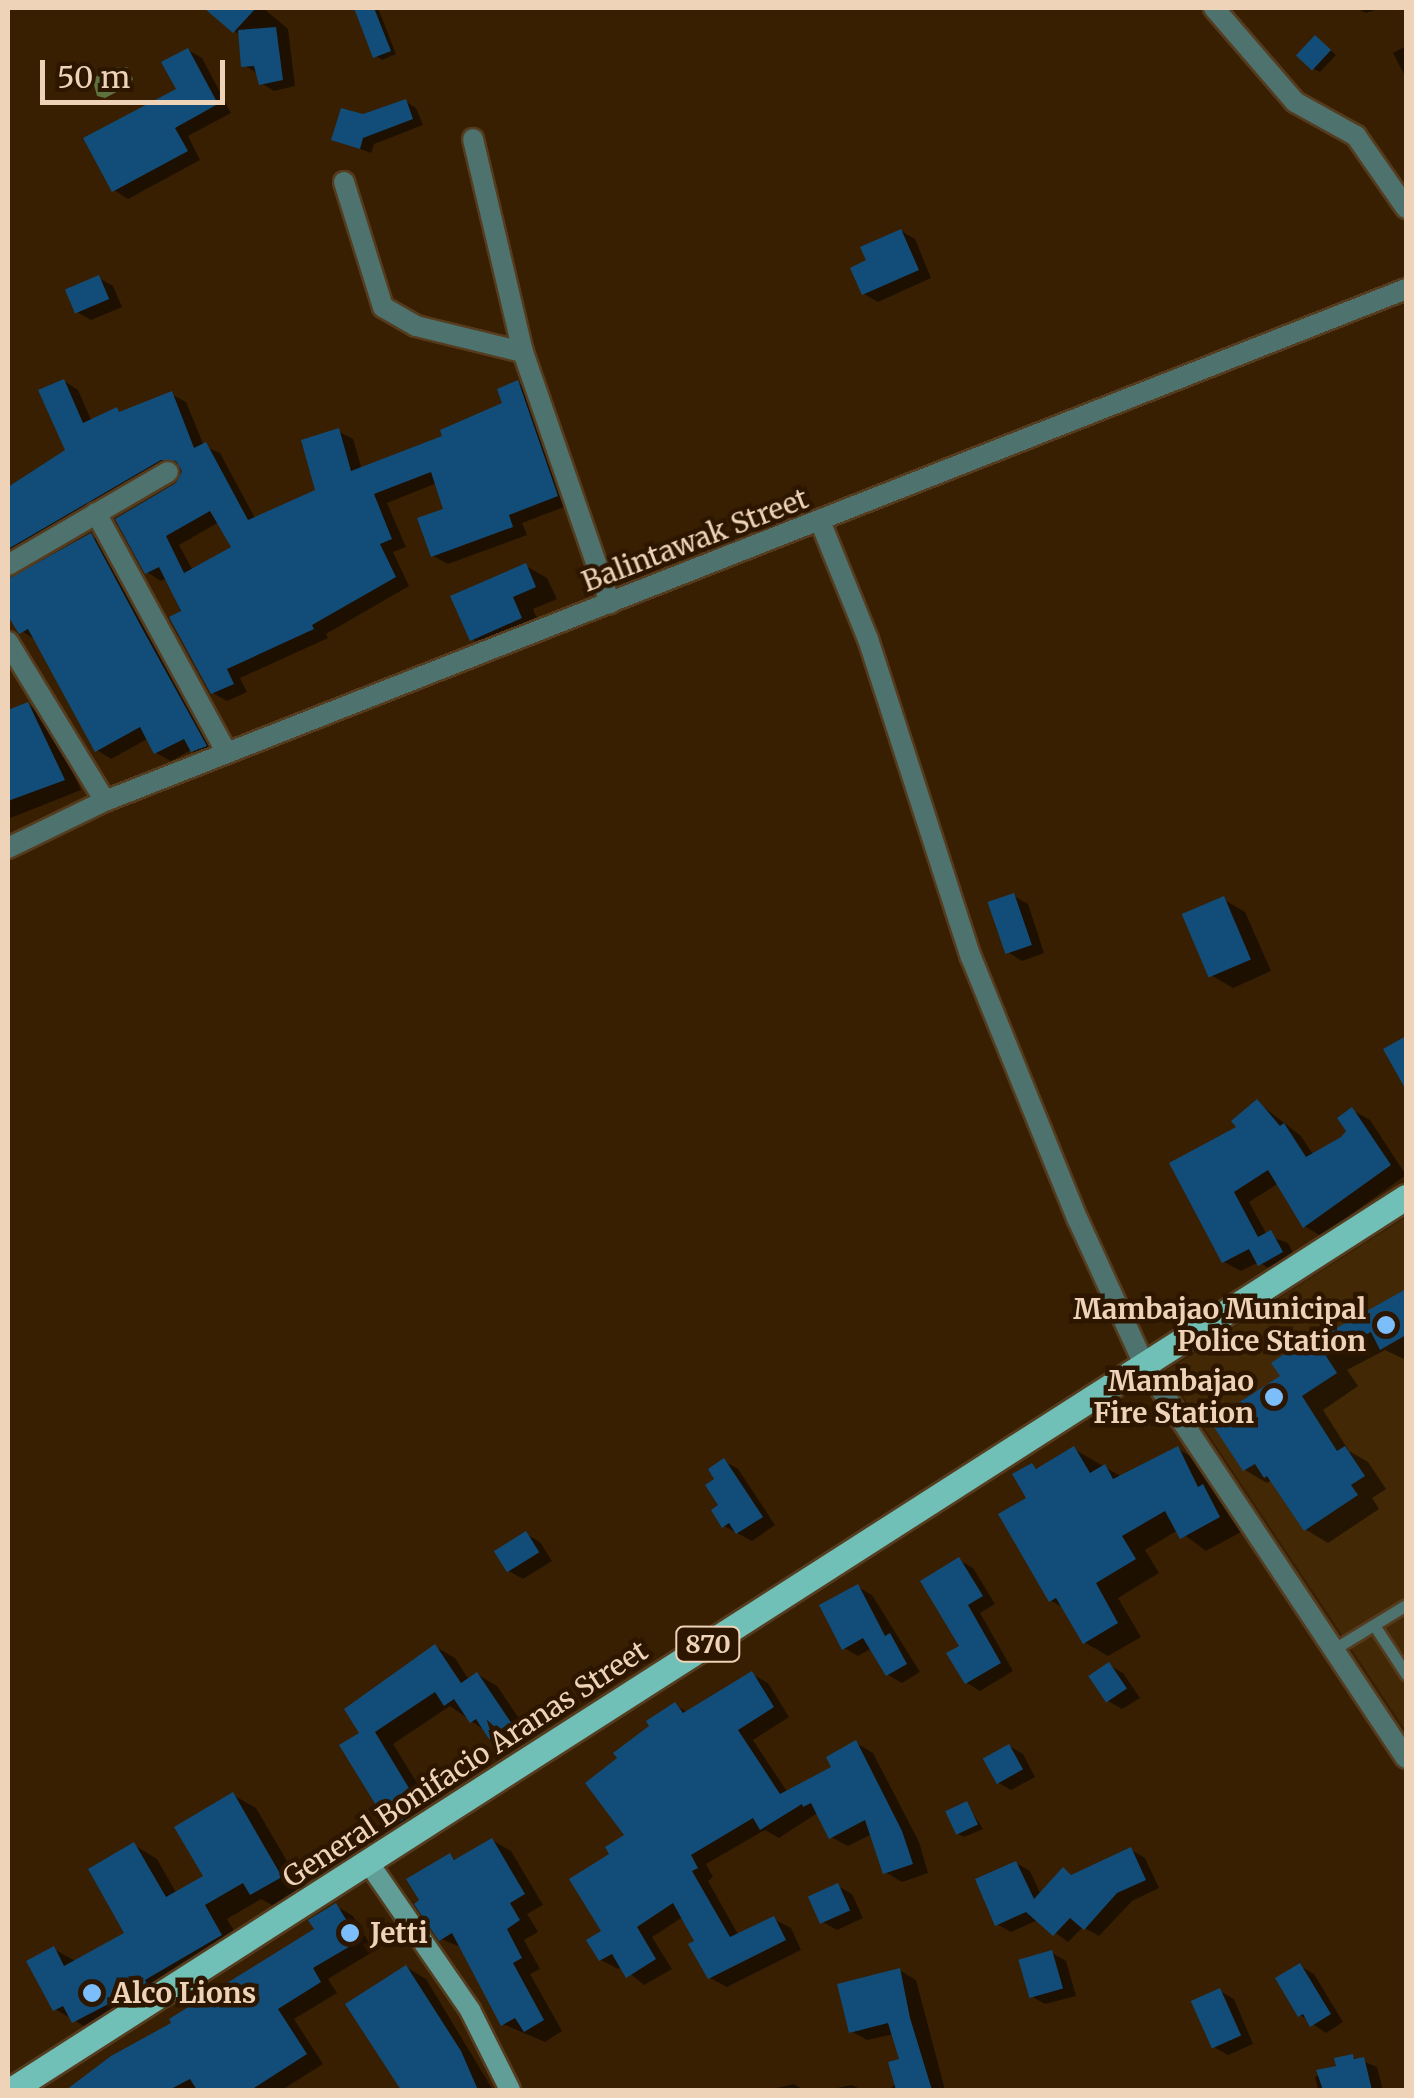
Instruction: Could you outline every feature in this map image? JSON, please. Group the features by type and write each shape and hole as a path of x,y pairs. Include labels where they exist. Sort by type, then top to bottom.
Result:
{"main road":[{"name":"General Bonifacio Aranas Street","path":"11,2090 1406,1197"}],"street":[{"path":"1214,8 1295,102 1356,136 1406,208"},
{"path":"473,139 523,352 610,603"},
{"path":"344,182 383,308 416,326 523,352"},
{"name":"Balintawak Street","path":"8,848 106,801 1406,290"},
{"path":"8,565 168,472"},
{"path":"96,514 227,754"},
{"path":"820,521 868,639 971,956 1078,1220 1144,1364 1406,1758"},
{"path":"8,642 106,801"},
{"path":"368,1862 470,2010 510,2090"}],"lane":[{"path":"1334,1649 1406,1605"},
{"path":"1374,1625 1406,1674"}],"shaded area":[{"path":"127,67 133,79 128,86 105,98 97,96 93,81 102,69"},
{"path":"1406,1217 1406,1731 1166,1371"}],"building":[{"path":"204,8 256,8 233,33"},
{"path":"354,8 374,8 391,51 373,58"},
{"path":"276,27 283,80 259,85 254,66 241,67 238,30"},
{"path":"1315,35 1331,50 1312,70 1296,55"},
{"path":"188,48 218,104 175,128 188,151 112,192 83,138 176,89 161,62"},
{"path":"406,99 413,119 363,138 360,149 331,140 341,108 363,114"},
{"path":"901,229 919,270 862,295 850,268 866,260 860,247"},
{"path":"99,275 109,299 75,313 65,289"},
{"path":"64,379 83,423 117,407 119,412 172,391 194,448 206,442 248,520 315,490 301,440 339,428 351,471 442,436 440,430 502,403 497,389 518,380 558,496 509,515 513,527 431,557 417,518 443,509 431,472 374,494 392,539 380,544 396,577 312,625 314,629 227,669 234,684 211,694 169,617 181,611 159,567 145,574 115,519 176,483 182,471 176,461 161,460 8,549 8,487 65,450 38,390","holes":["210,511 231,547 184,573 166,536"]},
{"path":"91,533 207,746 191,752 184,739 154,754 140,727 95,752 28,629 19,634 8,616 8,579"},
{"path":"526,563 536,587 513,597 522,618 470,641 450,596"},
{"path":"28,702 65,780 8,801 8,710"},
{"path":"1014,893 1032,945 1005,954 988,902"},
{"path":"1224,896 1251,960 1209,977 1182,914"},
{"path":"1406,1036 1406,1090 1383,1049"},
{"path":"1257,1099 1280,1126 1284,1123 1306,1157 1341,1137 1346,1131 1337,1118 1352,1107 1391,1165 1303,1228 1268,1170 1234,1192 1258,1237 1271,1230 1283,1252 1258,1266 1249,1249 1222,1263 1169,1163 1236,1127 1231,1121"},
{"path":"1406,1289 1406,1335 1380,1350 1371,1332 1326,1356 1337,1373 1302,1396 1337,1451 1345,1446 1365,1476 1351,1485 1358,1495 1304,1531 1267,1476 1264,1478 1255,1464 1243,1471 1210,1421 1280,1376 1271,1363 1312,1335 1315,1340"},
{"path":"1074,1446 1090,1473 1105,1464 1113,1479 1178,1446 1198,1487 1203,1484 1220,1517 1180,1539 1165,1511 1122,1536 1136,1559 1096,1583 1118,1623 1083,1644 1056,1598 1049,1602 998,1514 1026,1498 1012,1474 1032,1463 1036,1469"},
{"path":"724,1458 763,1517 736,1534 729,1523 722,1528 711,1510 718,1505 705,1485 714,1479 708,1469"},
{"path":"526,1531 539,1552 507,1572 494,1551"},
{"path":"959,1557 983,1596 968,1605 1001,1663 965,1684 946,1653 959,1646 920,1581"},
{"path":"858,1584 885,1636 890,1633 907,1664 886,1676 863,1638 842,1650 819,1605"},
{"path":"435,1644 461,1683 477,1672 512,1724 489,1739 476,1719 470,1723 454,1699 444,1706 435,1692 375,1732 421,1808 390,1828 339,1745 359,1733 344,1709"},
{"path":"1109,1662 1127,1689 1106,1703 1088,1676"},
{"path":"752,1671 774,1707 738,1730 780,1794 831,1767 826,1757 856,1740 902,1831 913,1864 883,1874 865,1820 829,1839 811,1803 803,1807 802,1804 760,1830 753,1818 691,1855 698,1868 692,1871 730,1937 774,1916 786,1940 708,1979 688,1944 694,1941 673,1903 637,1927 656,1959 626,1978 612,1954 599,1961 586,1940 601,1931 569,1879 609,1854 605,1847 624,1835 585,1783 617,1758 613,1753 649,1726 646,1721 675,1702 683,1713"},
{"path":"1009,1744 1023,1769 997,1784 983,1759"},
{"path":"233,1792 282,1877 250,1895 243,1883 205,1905 222,1935 145,1980 147,1984 72,2023 63,2006 53,2011 26,1961 54,1946 64,1966 124,1933 88,1869 134,1842 166,1897 203,1876 174,1827"},
{"path":"967,1801 978,1825 956,1835 945,1811"},
{"path":"492,1838 525,1894 510,1903 520,1920 507,1929 522,1958 513,1963 544,2020 524,2032 515,2018 501,2026 452,1933 439,1941 414,1904 419,1900 406,1879 450,1853 454,1860"},
{"path":"1131,1847 1146,1880 1117,1893 1084,1930 1070,1918 1053,1936 1026,1912 995,1926 975,1879 1016,1861 1034,1899 1063,1867 1071,1875"},
{"path":"838,1883 850,1910 820,1924 808,1896"},
{"path":"336,1903 359,1941 313,1968 321,1982 278,2009 307,2054 251,2090 197,2090 190,2079 169,2090 66,2090 111,2056 171,2023 169,2019 314,1929 308,1920"},
{"path":"1052,1950 1063,1988 1029,1998 1018,1960"},
{"path":"1300,1963 1331,2014 1310,2027 1303,2014 1298,2017 1275,1978"},
{"path":"406,1965 461,2051 478,2090 401,2090 345,2004"},
{"path":"900,1968 910,2018 932,2090 896,2090 888,2062 899,2059 888,2023 849,2033 837,1984"},
{"path":"1220,1988 1241,2036 1212,2049 1191,2001"},
{"path":"1353,2054 1354,2059 1364,2057 1372,2090 1323,2090 1316,2070 1336,2066 1334,2058"}],"place":[{"name":"Mambajao Municipal Police Station","path":"1386,1325"},
{"name":"Mambajao Fire Station","path":"1274,1397"},
{"name":"Jetti","path":"350,1933"},
{"name":"Alco Lions","path":"92,1993"}]}
